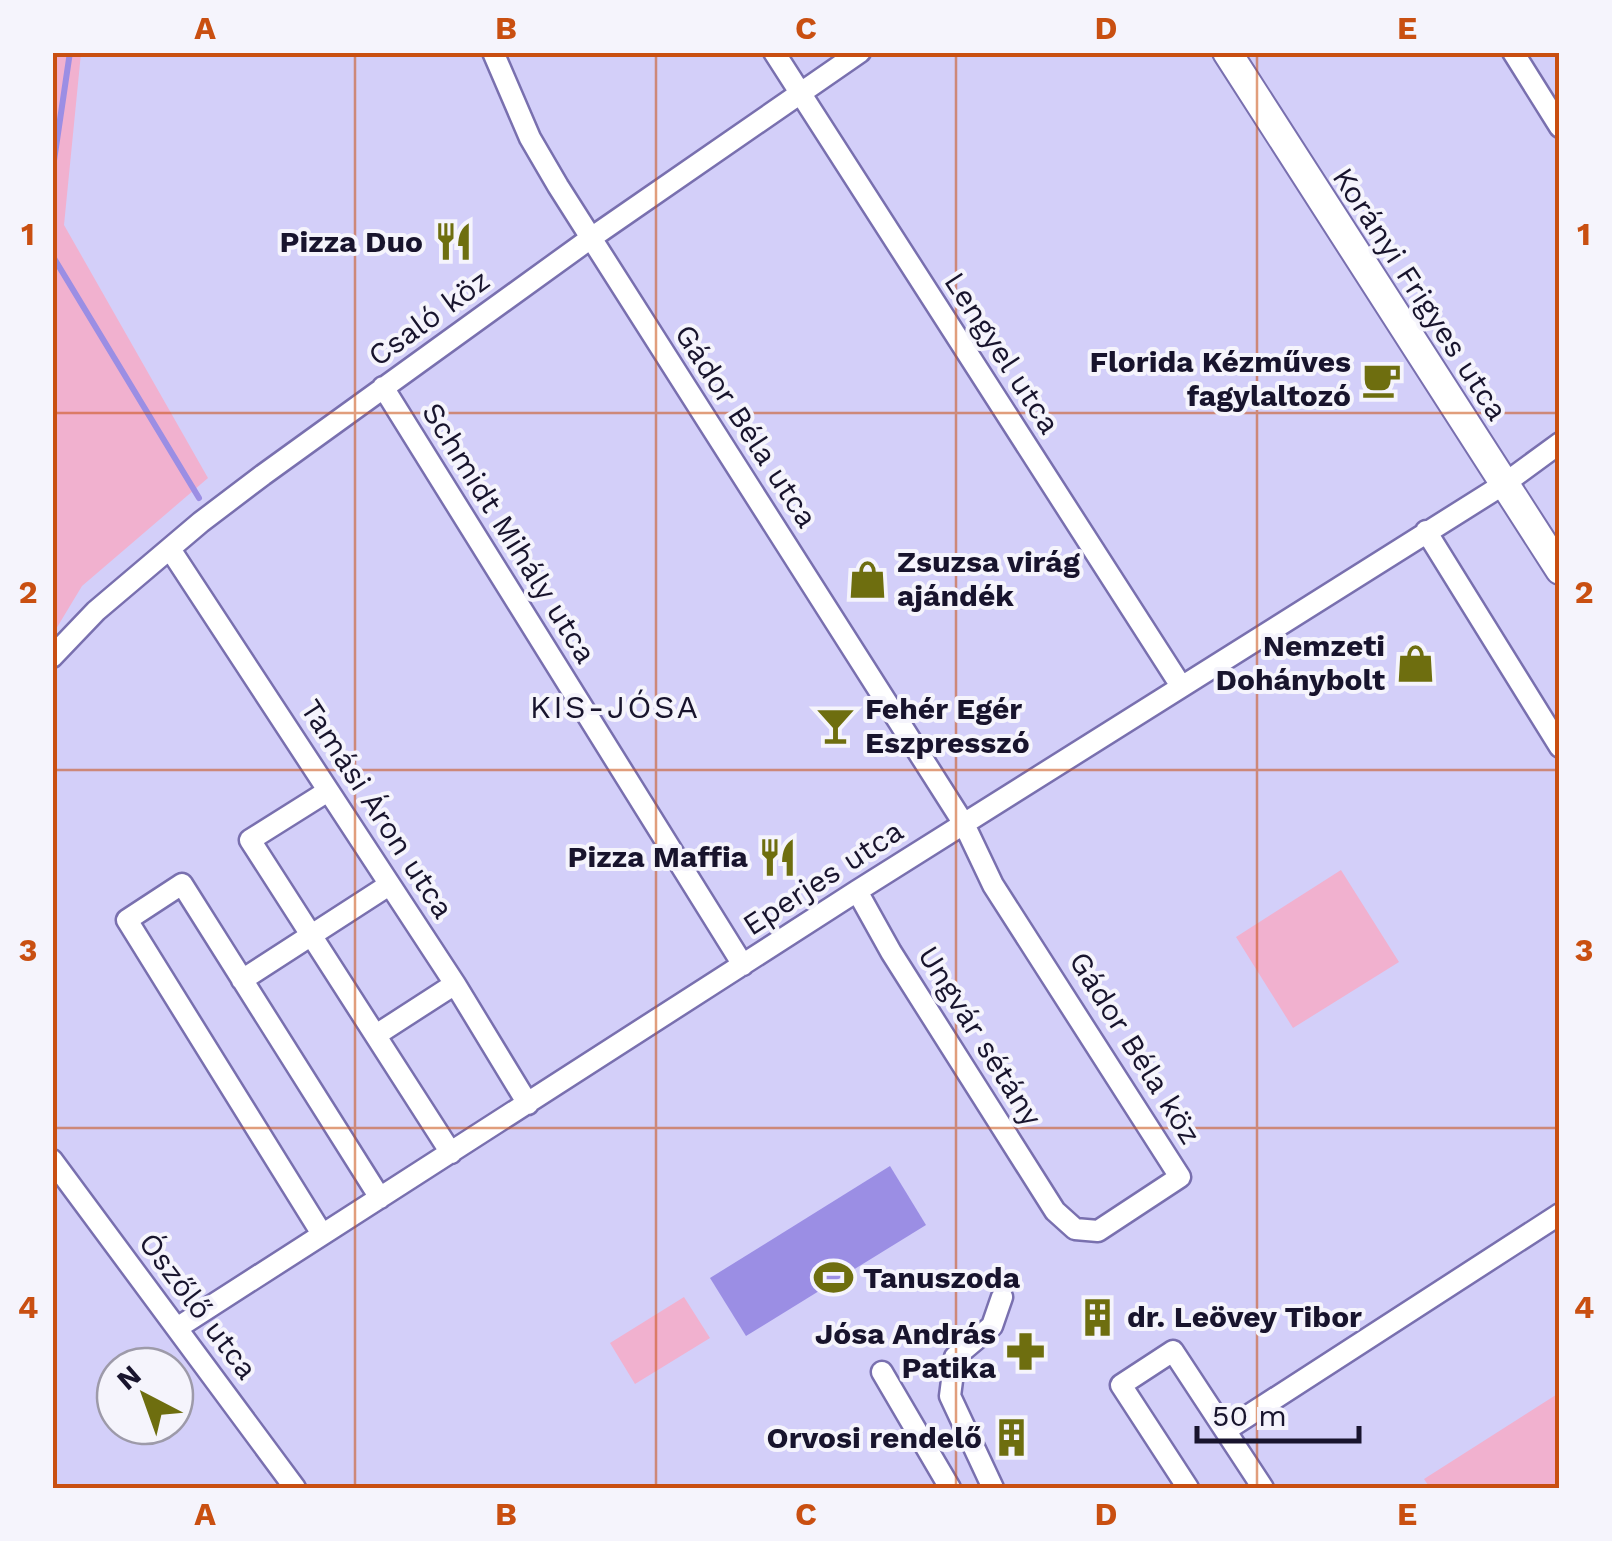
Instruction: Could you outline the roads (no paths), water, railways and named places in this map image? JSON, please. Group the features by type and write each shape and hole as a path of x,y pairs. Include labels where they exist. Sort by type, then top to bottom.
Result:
{"street":[{"name":"Gádor Béla utca","path":"493,52 530,138 590,238 964,824"},
{"name":"Lengyel utca","path":"774,52 1181,686"},
{"name":"Csaló köz","path":"52,657 96,611 201,522 590,238 860,52"},
{"name":"Korányi Frigyes utca","path":"1227,52 1560,570"},
{"path":"1513,52 1560,127"},
{"name":"Schmidt Mihály utca","path":"384,387 743,965"},
{"name":"Eperjes utca","path":"177,1328 857,890 1504,484 1560,443"},
{"path":"1426,532 1560,746"},
{"name":"Tamási Áron utca","path":"170,549 455,984 528,1104"},
{"path":"328,790 250,840 452,1152"},
{"name":"Gádor Béla köz","path":"964,824 992,885 1180,1177 1098,1231 1075,1229 1055,1211"},
{"path":"322,1234 128,920 182,884 380,1198"},
{"path":"242,980 389,885"},
{"name":"Ungvár sétány","path":"857,890 891,952 1055,1211"},
{"path":"376,1034 455,984"},
{"name":"Ószőlő utca","path":"52,1160 295,1488"},
{"path":"1226,1430 1560,1214"},
{"path":"993,1488 950,1396 955,1358 992,1326 1002,1297"},
{"path":"1188,1488 1121,1384 1173,1351 1263,1488"},
{"path":"882,1372 950,1488"}],"waterway":[{"path":"52,174 70,52"},
{"path":"52,255 199,498"}],"place":[{"name":"Pizza Duo","path":"453,242"},
{"name":"Florida Kézműves fagylaltozó","path":"1381,379"},
{"name":"Zsuzsa virág ajándék","path":"867,579"},
{"name":"Nemzeti Dohánybolt","path":"1415,663"},
{"name":"Fehér Egér Eszpresszó","path":"835,726"},
{"name":"Pizza Maffia","path":"778,857"},
{"name":"Tanuszoda","path":"833,1278"},
{"name":"dr. Leövey Tibor","path":"1097,1317"},
{"name":"Jósa András Patika","path":"1026,1351"},
{"name":"Orvosi rendelő","path":"1012,1438"}],"district":[{"name":"KIS-JÓSA","path":"615,707"}]}
